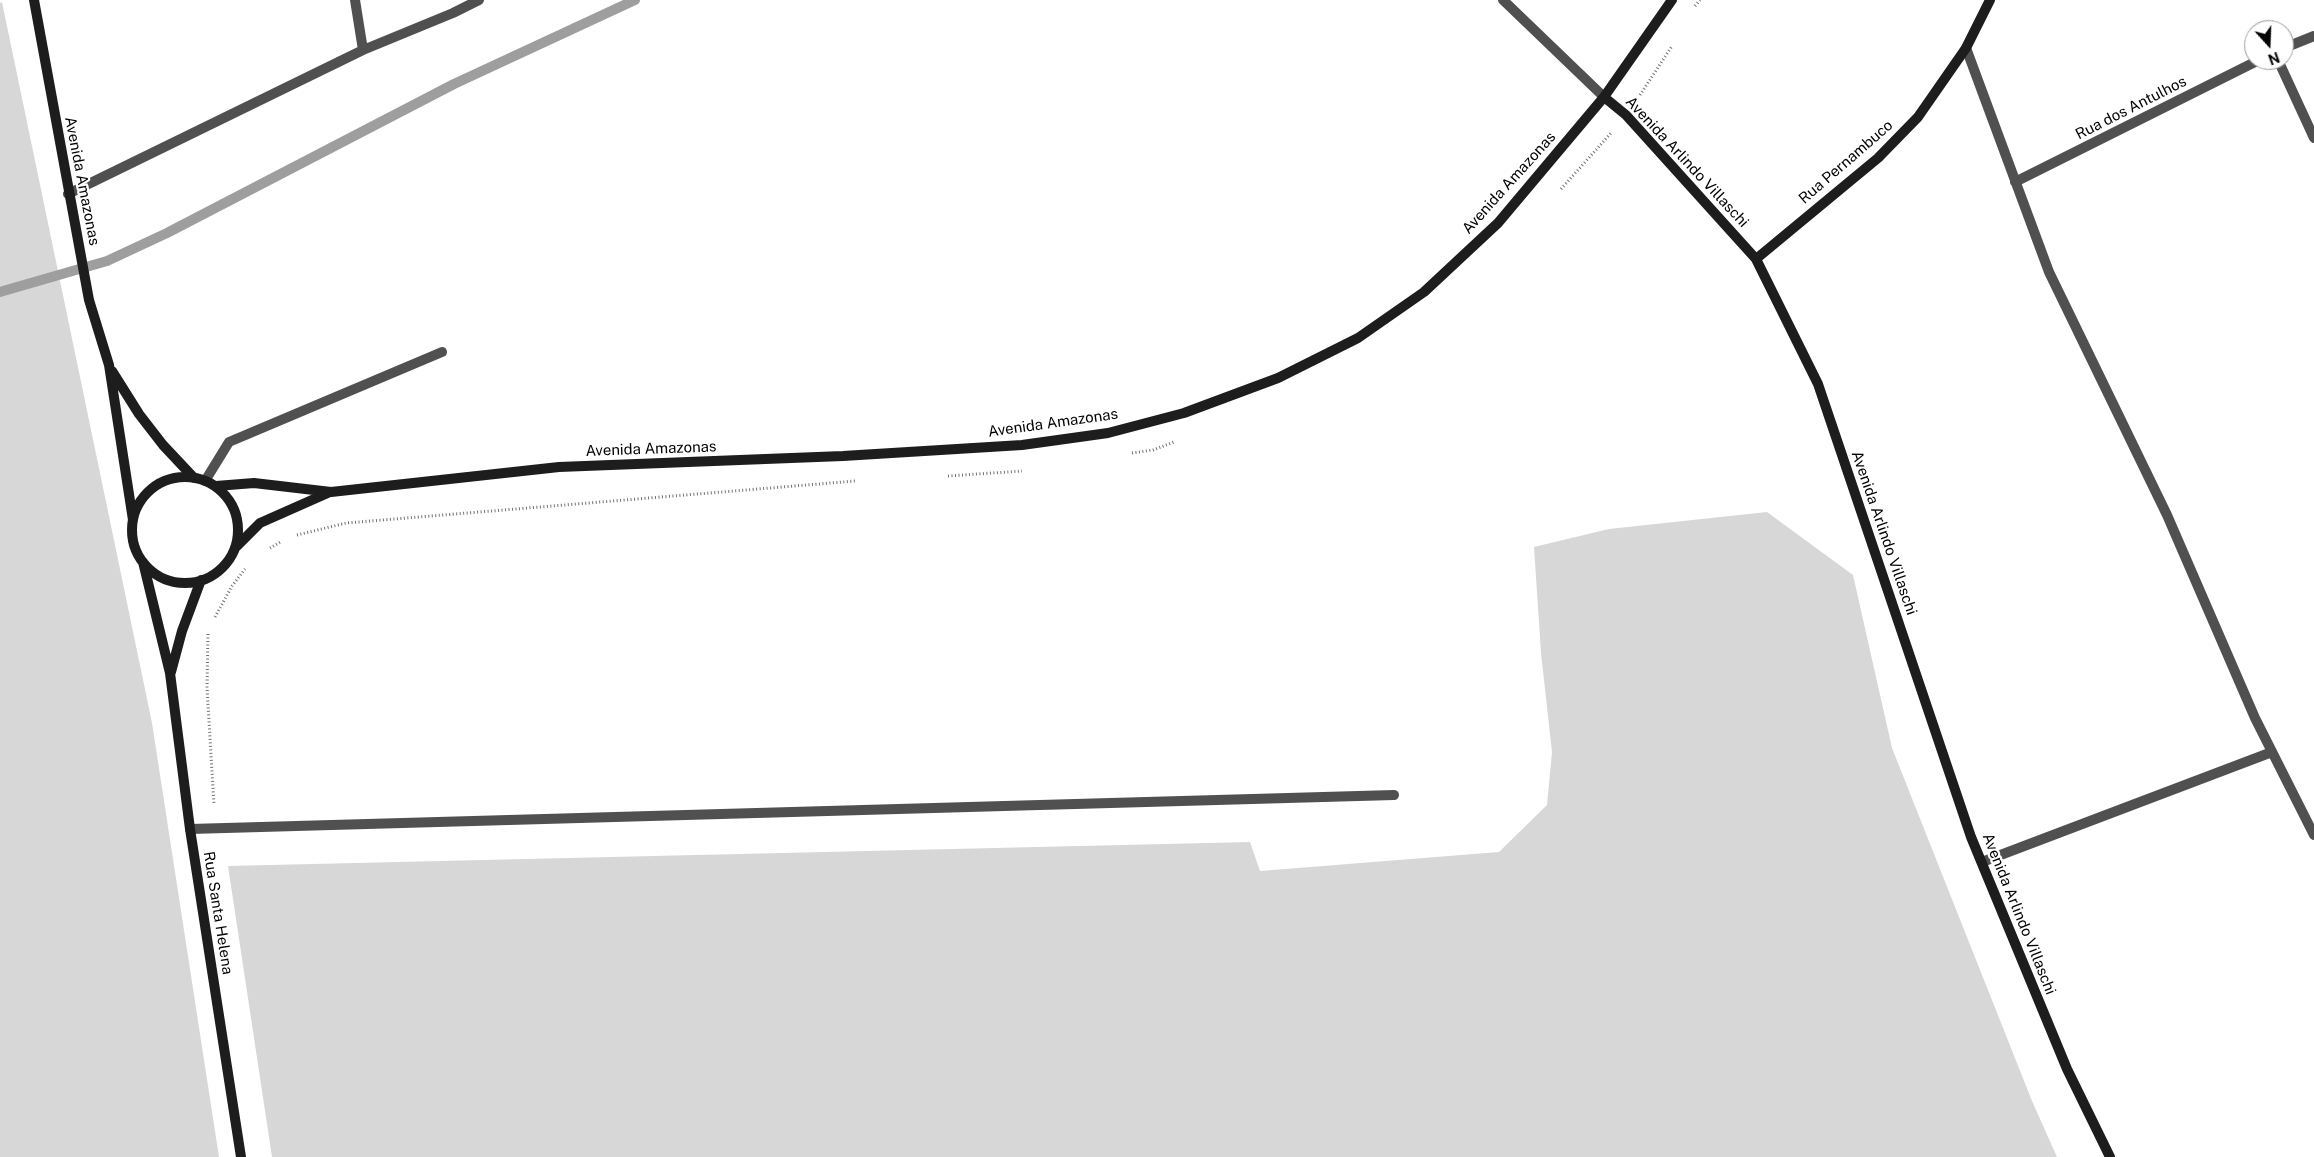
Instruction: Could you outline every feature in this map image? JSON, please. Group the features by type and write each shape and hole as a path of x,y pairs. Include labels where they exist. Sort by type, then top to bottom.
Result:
{"street":[{"name":"Avenida Amazonas","path":"34,0 68,194 89,300 109,365 133,520"},
{"path":"355,0 363,50"},
{"path":"68,194 363,50 479,0"},
{"name":"Avenida Arlindo Villaschi","path":"1503,0 1604,97 1626,115 1756,259 1818,384 1971,837 2067,1069 2110,1157"},
{"name":"Avenida Amazonas","path":"216,486 254,484 331,492 559,467 844,456 1022,446 1108,433 1184,413 1278,378 1349,343 1424,292 1498,223 1604,97 1672,0"},
{"name":"Rua Pernambuco","path":"1756,259 1878,158 1918,117 1966,48 1990,0"},
{"path":"2294,44 2314,36"},
{"path":"1966,48 2048,272 2167,514 2255,718 2314,836"},
{"name":"Rua dos Antulhos","path":"2015,182 2244,68"},
{"path":"2283,70 2314,138"},
{"path":"205,481 229,442 442,352"},
{"name":"Avenida Amazonas","path":"109,365 139,414 162,445 194,478"},
{"path":"174,478 194,478 205,481 216,486 231,503 236,513 238,525 235,548 226,564 202,580 191,582 169,580 150,570 143,562 134,542 133,520 141,500 155,487 174,478"},
{"name":"Avenida Amazonas","path":"235,548 260,523 331,492"},
{"name":"Rua Santa Helena","path":"143,562 170,673 190,829 241,1157"},
{"name":"Rua Santa Helena","path":"170,673 182,631 202,580"},
{"path":"1982,862 2272,752"},
{"path":"190,829 1394,795"}],"path":[{"path":"1694,7 1700,0"},
{"path":"1556,194 1626,115 1676,39"},
{"path":"1125,454 1153,450 1180,440"},
{"path":"942,476 1010,473 1029,470"},
{"path":"292,536 346,523 863,481"},
{"path":"269,549 284,540"},
{"path":"213,620 232,586 248,565"},
{"path":"208,628 208,686 215,828"}],"shaded area":[{"path":"2,2 152,723 219,1157 0,1157 0,3"},
{"path":"1767,512 1853,575 1892,748 2032,1101 2057,1157 272,1157 228,866 1250,842 1260,871 1499,852 1547,805 1552,752 1541,653 1534,547 1609,529"}],"waterway":[{"path":"0,292 107,261 167,233 454,84 635,0"}]}
